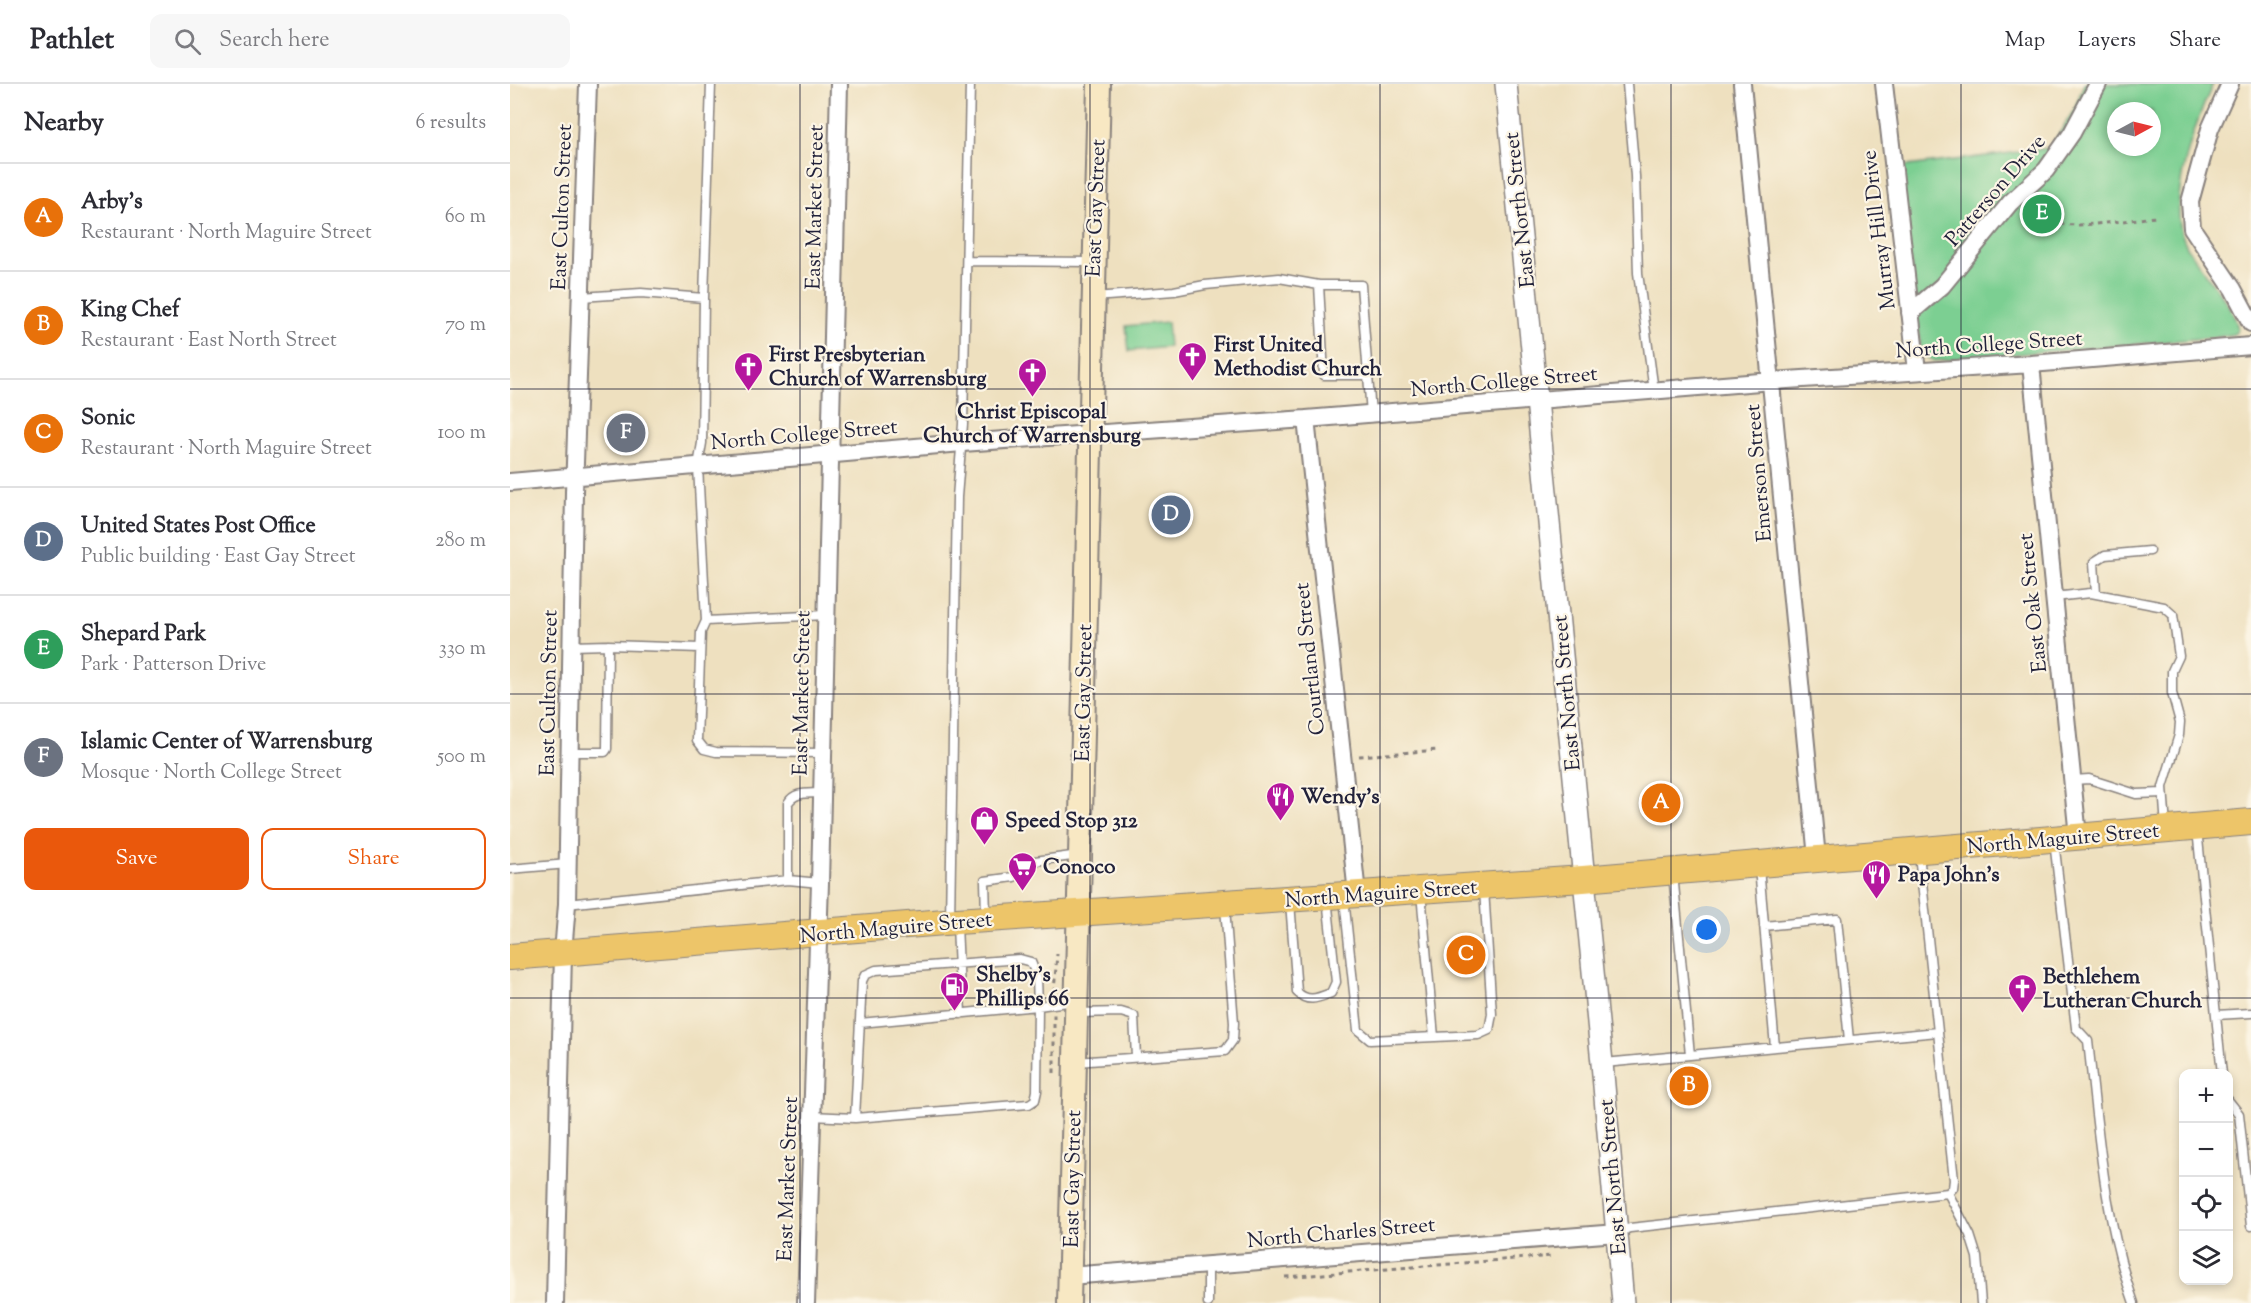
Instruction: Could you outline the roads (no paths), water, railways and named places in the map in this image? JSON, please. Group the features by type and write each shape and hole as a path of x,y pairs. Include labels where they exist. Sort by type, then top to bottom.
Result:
{"main road":[{"name":"East Gay Street","path":"1069,1303 1099,84"},
{"name":"North Maguire Street","path":"510,957 987,919 1583,879 2251,822"}],"street":[{"name":"East Culton Street","path":"555,1303 563,953 568,864 575,476 588,84"},
{"name":"East Market Street","path":"806,1303 820,883 839,84"},
{"name":"East North Street","path":"1506,84 1539,401 1623,1303"},
{"name":"Emerson Street","path":"1742,84 1817,858"},
{"name":"Murray Hill Drive","path":"1884,84 1917,372"},
{"name":"Patterson Drive","path":"1910,313 1942,286 2010,203 2046,170 2072,133 2098,84"},
{"path":"2230,84 2210,129 2190,202 2192,228 2233,290 2251,323"},
{"name":"North College Street","path":"510,482 962,443 1371,414 1772,381 2031,364 2251,345"},
{"name":"East Oak Street","path":"2031,364 2073,780 2066,838"},
{"name":"Courtland Street","path":"1305,419 1342,895"},
{"name":"North Charles Street","path":"1070,1276 1617,1233"}],"lane":[{"path":"711,84 702,443 698,466 706,621 701,632 697,740 704,749 716,752 823,753"},
{"path":"961,1014 953,922 957,498 962,443 968,261 970,84"},
{"path":"1627,84 1635,176 1638,273 1654,391"},
{"path":"968,261 1093,262"},
{"path":"1093,297 1174,291 1205,285 1278,278 1319,285 1360,285 1371,414"},
{"path":"1319,285 1324,375 1368,375"},
{"path":"581,297 641,293 704,298"},
{"path":"2096,594 2094,562 2105,555 2150,551"},
{"path":"2054,597 2096,594 2164,607 2173,615 2179,656 2172,671 2172,693 2181,722 2163,787 2167,829"},
{"path":"706,621 826,615"},
{"path":"569,752 605,752 607,749 608,645"},
{"path":"571,646 700,648"},
{"path":"2073,780 2090,778 2136,794 2163,793"},
{"path":"788,880 788,803 792,796 798,794 821,794"},
{"path":"2196,827 2221,1069"},
{"path":"2066,838 2076,1028 2088,1041 2116,1246 2134,1303"},
{"path":"1617,1233 1630,1228 1948,1193 1953,1188 1954,1180 1918,850"},
{"path":"987,919 985,881 1014,877 1035,861 1079,855"},
{"path":"1759,863 1775,1047"},
{"path":"510,869 568,864"},
{"path":"1673,871 1690,1055"},
{"path":"567,904 788,880 820,883"},
{"path":"1342,895 1358,1030 1370,1040 1478,1035 1489,1030 1492,1014 1484,885"},
{"path":"1421,890 1434,1037"},
{"path":"1290,899 1297,992 1303,998 1312,1000 1331,993 1336,982 1342,895"},
{"path":"1075,1062 1225,1051 1233,1040 1234,1023 1225,903"},
{"path":"1764,926 1838,919 1850,1040"},
{"path":"811,1116 855,1118 1029,1104 1035,1100 1038,1006 1037,977 1031,962 1020,959 876,970 865,975 862,981 855,1118"},
{"path":"860,1023 1038,1006 1121,1012 1134,1016 1136,1057"},
{"path":"2216,1015 2251,1012"},
{"path":"1602,1063 1938,1032"},
{"path":"2233,1105 2240,1114 2251,1226"},
{"path":"1948,1193 1970,1234 1977,1257 1981,1303"},
{"path":"1208,1265 1208,1303"}],"place":[{"name":"Shepard Park","path":"2042,214"},
{"name":"First United Methodist Church","path":"1193,382"},
{"name":"First Presbyterian Church of Warrensburg","path":"748,392"},
{"name":"Christ Episcopal Church of Warrensburg","path":"1032,398"},
{"name":"Islamic Center of Warrensburg","path":"626,433"},
{"name":"United States Post Office","path":"1171,515"},
{"name":"Arby's","path":"1661,803"},
{"name":"Wendy's","path":"1280,822"},
{"name":"Speed Stop 312","path":"984,846"},
{"name":"Conoco","path":"1022,892"},
{"name":"Papa John's","path":"1877,900"},
{"name":"Sonic","path":"1466,955"},
{"name":"Shelby's Phillips 66","path":"955,1012"},
{"name":"Bethlehem Lutheran Church","path":"2022,1014"},
{"name":"King Chef","path":"1689,1086"}]}
